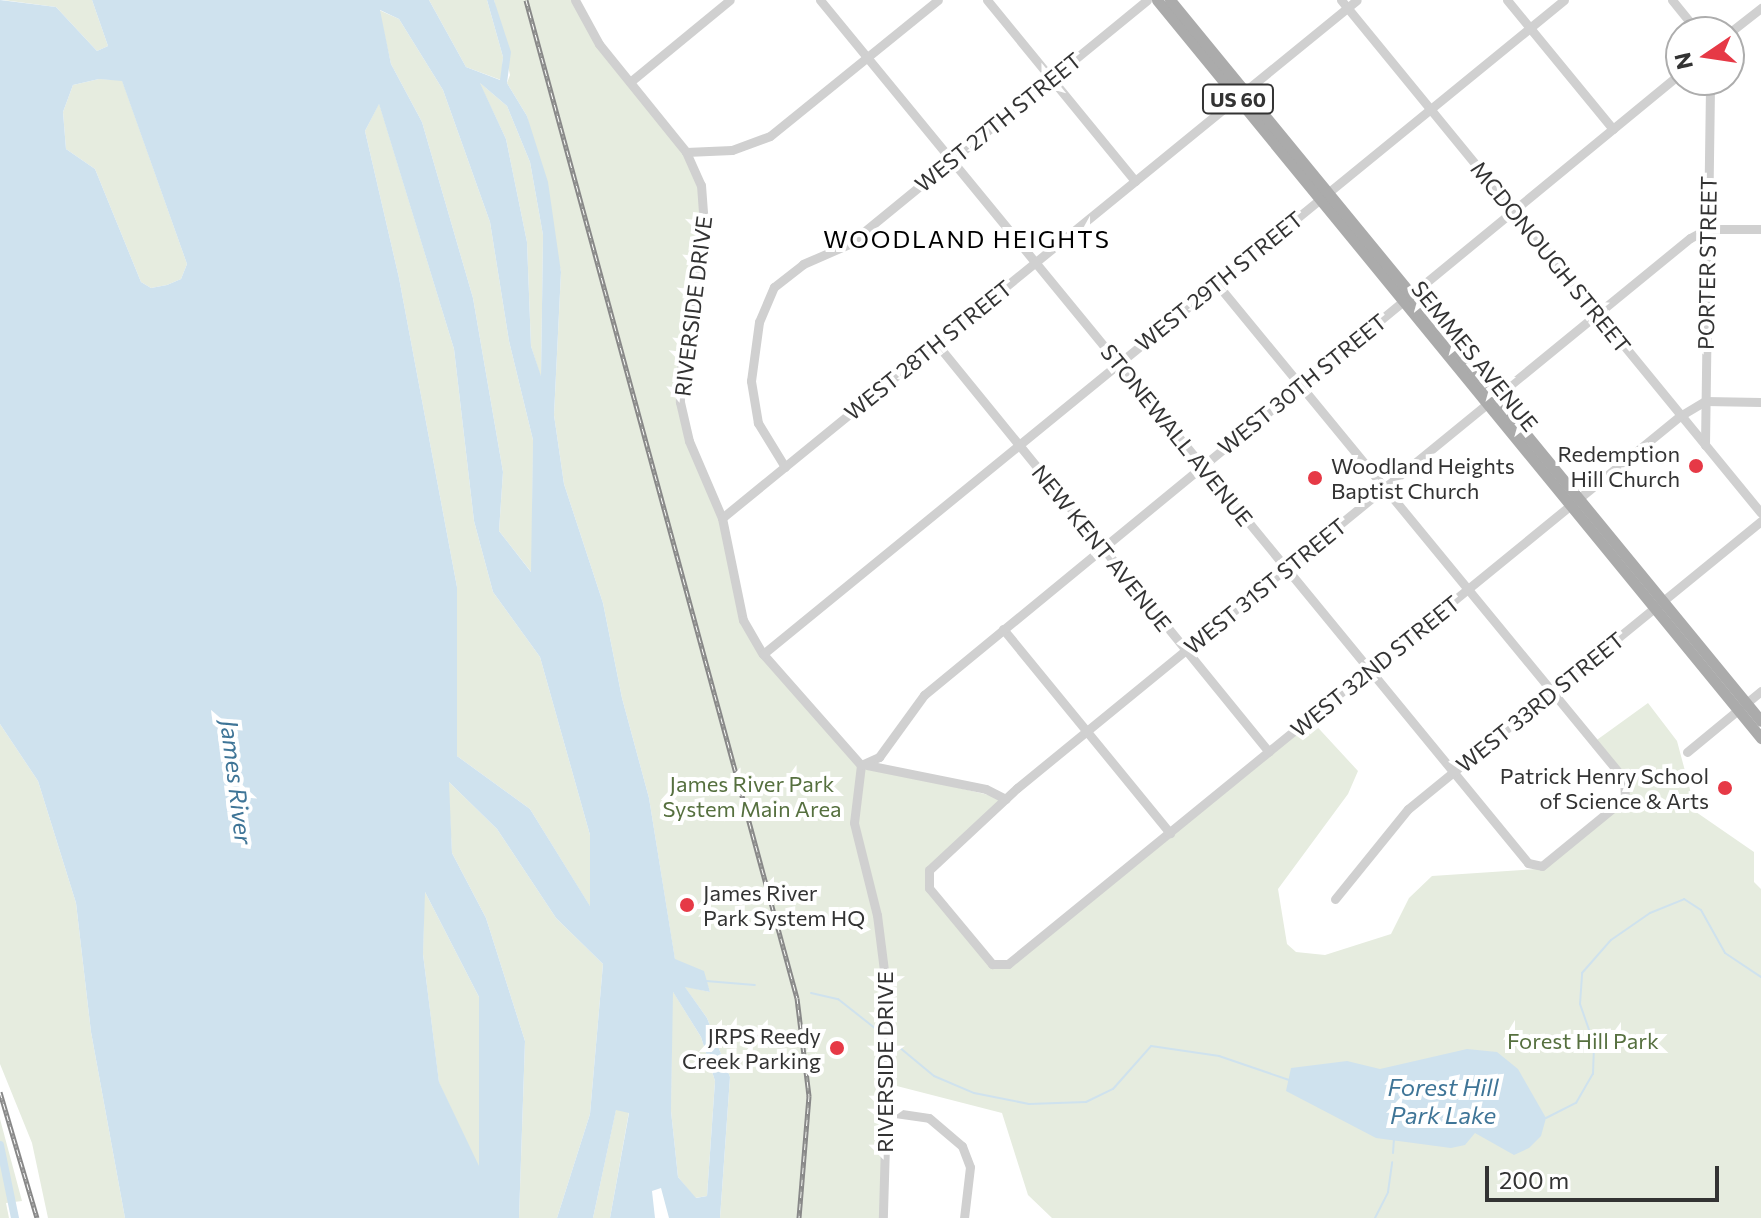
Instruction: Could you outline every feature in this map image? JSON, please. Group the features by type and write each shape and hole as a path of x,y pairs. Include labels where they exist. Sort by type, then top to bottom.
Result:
{"main road":[{"name":"SEMMES AVENUE","path":"1157,0 1240,94 1742,706 1761,738"},
{"name":"SEMMES AVENUE","path":"1170,0 1240,94"},
{"name":"SEMMES AVENUE","path":"1742,706 1761,721"}],"street":[{"name":"RIVERSIDE DRIVE","path":"575,0 589,30 686,152 701,185 706,226 680,402 693,453 722,518 740,612 763,654 861,765 853,818 885,962 888,1112 883,1218"},
{"path":"630,82 730,0"},
{"name":"STONEWALL AVENUE","path":"820,0 1453,773 1535,868 1628,792 1552,691"},
{"path":"686,152 732,150 763,140 938,0"},
{"path":"987,0 1135,181"},
{"name":"WEST 27TH STREET","path":"785,467 764,437 751,395 752,360 762,313 788,274 849,244 1147,0"},
{"name":"WEST 28TH STREET","path":"722,518 1135,181 1344,4 1357,0"},
{"path":"1507,0 1613,129"},
{"name":"WEST 29TH STREET","path":"763,654 1564,0"},
{"path":"1672,0 1685,16"},
{"name":"MCDONOUGH STREET","path":"1344,4 1761,513"},
{"path":"1745,20 1761,8"},
{"name":"WEST 30TH STREET","path":"861,765 879,757 914,704 1665,86"},
{"name":"PORTER STREET","path":"1705,445 1710,96"},
{"path":"1707,229 1761,229"},
{"name":"WEST 31ST STREET","path":"1001,966 990,962 941,904 926,877 1006,799 1597,313 1707,229"},
{"path":"1217,284 1552,691"},
{"name":"NEW KENT AVENUE","path":"936,343 1269,752"},
{"path":"1705,401 1761,402"},
{"name":"WEST 32ND STREET","path":"1001,966 1170,833 1680,416 1705,401"},
{"name":"WEST 33RD STREET","path":"1335,899 1402,815 1761,521"},
{"path":"1003,629 1170,833"},
{"path":"1687,752 1761,691"},
{"path":"861,765 986,789 1006,799"},
{"path":"888,1112 929,1118 962,1146 970,1167 964,1218"}],"green space":[{"path":"3,0 92,0 108,46 97,51 56,7"},
{"path":"429,0 487,0 503,57 501,80 466,67"},
{"name":"Forest Hill Park","path":"494,0 575,0 589,30 692,160 706,226 680,402 714,498 746,628 861,765 1006,799 931,868 927,885 992,962 1001,966 1310,719 1358,771 1348,794 1278,889 1287,944 1296,952 1325,955 1391,934 1409,898 1432,876 1537,869 1627,792 1594,742 1648,703 1677,741 1696,812 1754,852 1754,882 1761,889 1761,1218 1052,1218 1028,1195 1002,1113 889,1084 883,1218 720,1218 730,1077 707,1018 684,986 710,992 706,981 675,960 649,798 622,698 603,603 564,484 554,415 561,272 527,116 507,83 510,75"},
{"path":"379,10 399,19 443,90 490,222 509,341 533,440 532,573 499,531 503,472 473,298 422,122 391,64"},
{"path":"99,79 122,80 187,264 181,279 167,285 151,288 141,282 95,169 66,149 63,112 73,85"},
{"path":"479,82 507,106 530,162 543,235 541,378 531,346 527,242 506,139"},
{"path":"379,103 454,349 474,521 493,592 540,657 590,835 591,908 530,809 457,756 457,587 399,278 365,131"},
{"path":"0,724 38,781 76,903 91,1032 125,1218 48,1218 32,1143 0,1064"},
{"path":"448,781 497,829 556,918 603,964 590,1114 557,1218 519,1218 525,1041 486,918 452,853"},
{"path":"424,890 479,997 479,1168 439,1083 423,954"},
{"path":"672,990 701,1037 715,1081 707,1196 695,1198 678,1177 671,1111"},
{"path":"616,1109 629,1112 610,1218 593,1218"},
{"path":"0,1119 22,1201 6,1203 9,1218 0,1218"}],"water":[{"name":"James River","path":"0,0 56,7 97,51 108,46 92,0 429,0 466,67 500,80 503,57 487,0 494,0 511,52 507,83 527,116 548,182 561,272 554,415 564,484 603,603 622,698 649,798 675,959 704,971 710,992 685,987 707,1018 730,1077 720,1218 669,1218 661,1188 652,1191 655,1218 610,1218 629,1113 616,1110 593,1218 557,1218 590,1114 603,964 556,918 497,829 449,782 452,853 486,918 525,1041 519,1218 125,1218 91,1032 76,903 38,781 0,724","holes":["380,10 399,19 443,90 490,222 509,341 533,440 531,572 499,531 503,472 473,298 422,122 391,64","99,79 122,81 187,264 181,279 151,288 141,282 95,169 66,149 63,112 73,85","480,83 507,106 530,162 543,235 541,376 531,346 527,242 506,139","379,104 454,349 474,521 493,592 540,657 590,835 590,906 530,809 457,756 457,587 399,278 365,131","425,892 479,997 479,1166 439,1082 423,954","673,992 701,1037 715,1081 707,1196 696,1198 678,1177 671,1111"]},
{"name":"Forest Hill Park Lake","path":"1467,1049 1497,1052 1518,1069 1546,1118 1541,1136 1529,1148 1514,1155 1475,1133 1465,1145 1451,1148 1376,1138 1286,1091 1291,1068 1347,1061 1380,1069"}],"waterway":[{"path":"1546,1118 1576,1103 1593,1074 1594,1044 1580,1004 1582,973 1611,940 1650,913 1684,899 1701,910 1725,953 1761,977"},
{"path":"706,981 755,985"},
{"path":"811,993 838,999 876,1029"},
{"path":"899,1047 934,1076 974,1093 1029,1104 1086,1102 1113,1089 1151,1046 1219,1056 1289,1080"},
{"path":"1393,1153 1394,1140"},
{"path":"0,1145 15,1218"},
{"path":"1375,1218 1388,1192 1392,1162"}],"railway":[{"path":"526,0 797,998 809,1096 799,1218"},
{"path":"0,1092 37,1218"}],"place":[{"name":"Redemption Hill Church","path":"1696,466"},
{"name":"Woodland Heights Baptist Church","path":"1315,478"},
{"name":"Patrick Henry School of Science & Arts","path":"1725,788"},
{"name":"James River Park System HQ","path":"687,905"},
{"name":"JRPS Reedy Creek Parking","path":"837,1048"}],"district":[{"name":"WOODLAND HEIGHTS","path":"967,239"}],"park label":[{"name":"James River Park System Main Area","path":"752,796"}]}
